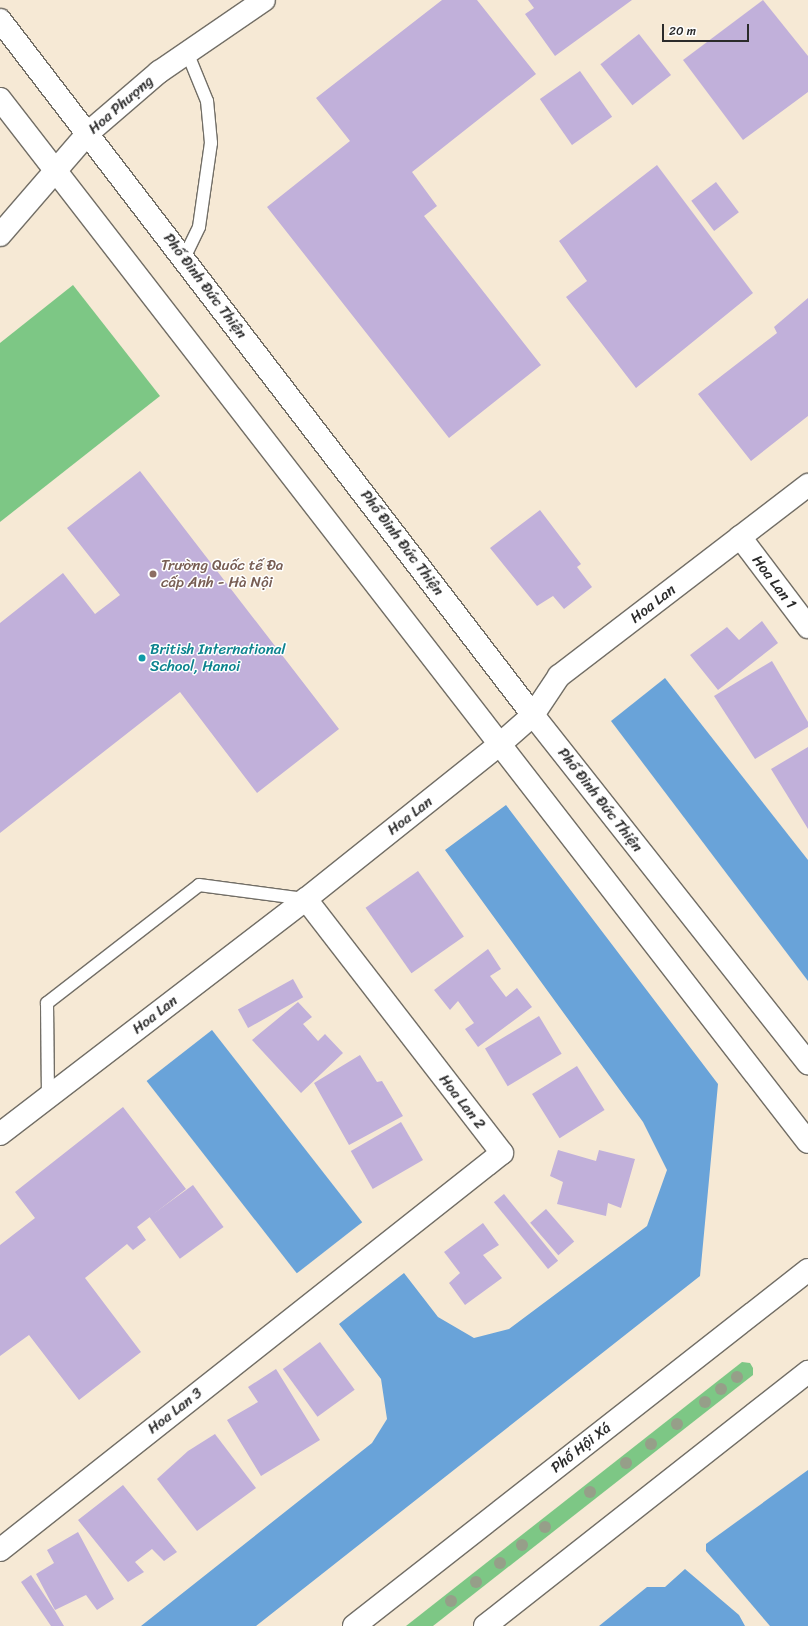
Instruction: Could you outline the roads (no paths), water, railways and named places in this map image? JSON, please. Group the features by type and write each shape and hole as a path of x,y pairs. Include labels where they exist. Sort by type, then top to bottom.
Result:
{"street":[{"name":"Hoa Phượng","path":"0,235 88,133 159,72 264,0"},
{"name":"Phố Đinh Đức Thiện","path":"0,20 533,715 808,1063"},
{"path":"0,99 808,1142"},
{"name":"Hoa Lan","path":"0,1134 306,899 499,745 533,715 559,676 808,485"},
{"name":"Hoa Lan 1","path":"740,537 808,627"},
{"name":"Hoa Lan 2","path":"306,899 502,1153 350,1273"},
{"name":"Phố Hội Xá","path":"354,1626 808,1270"},
{"name":"Hoa Lan 3","path":"0,1550 350,1273"},
{"path":"485,1626 808,1372"}],"lane":[{"path":"184,258 199,227 211,142 207,101 187,52"},
{"path":"48,1097 47,1003 198,884 306,899"}],"water":[{"path":"665,678 808,860 808,981 611,721"},
{"path":"506,805 718,1084 700,1276 256,1626 141,1626 372,1443 387,1419 381,1379 339,1324 404,1273 438,1317 474,1338 509,1329 647,1226 667,1170 643,1122 445,850"},
{"path":"212,1030 362,1222 297,1273 147,1081"},
{"path":"808,1470 808,1626 770,1626 706,1551 706,1544"},
{"path":"685,1569 739,1615 745,1626 599,1626 647,1587 665,1587"}],"place":[{"name":"Trường Quốc tế Đa cấp Anh - Hà Nội","path":"153,574"},
{"name":"British International School, Hanoi","path":"142,658"}]}
